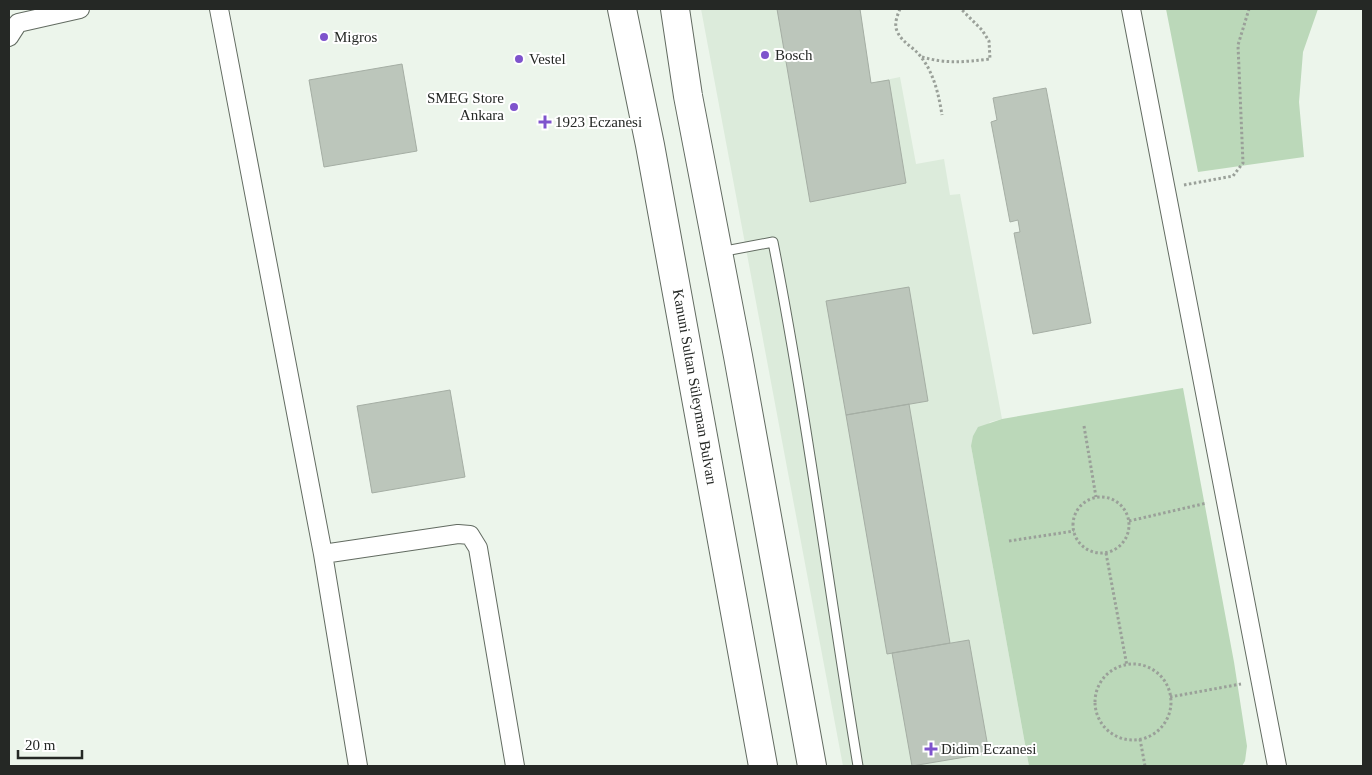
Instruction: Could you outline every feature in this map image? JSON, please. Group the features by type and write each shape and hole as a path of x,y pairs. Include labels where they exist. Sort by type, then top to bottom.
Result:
{"main road":[{"name":"Kanuni Sultan Süleyman Bulvarı","path":"622,9 653,164 763,766"},
{"path":"675,9 688,96 812,766"}],"street":[{"path":"14,23 80,9"},
{"path":"219,9 323,554 358,766"},
{"path":"1131,9 1277,766"},
{"path":"323,554 458,534 470,535 478,548 515,766"}],"lane":[{"path":"718,252 773,242 791,334 818,497 858,766"}],"path":[{"path":"900,9 897,17 897,31 906,44 922,57 940,62 956,63 990,59 989,41 982,30 961,9"},
{"path":"1166,188 1233,176 1243,164 1238,45 1249,9"},
{"path":"922,57 938,93 942,115"},
{"path":"1084,426 1096,497"},
{"path":"1096,497 1106,497 1115,500 1123,507 1129,521 1128,535 1123,543 1116,550 1106,553 1096,553 1087,550 1079,543 1072,525 1079,507 1087,500 1096,497"},
{"path":"1129,521 1225,499"},
{"path":"1009,541 1074,531"},
{"path":"1106,553 1127,666"},
{"path":"1127,666 1143,666 1153,670 1167,686 1170,697 1171,707 1168,718 1162,727 1154,734 1140,739 1123,739 1113,734 1105,728 1099,719 1096,708 1098,687 1104,678 1112,671 1127,666"},
{"path":"1170,697 1261,681"},
{"path":"1140,739 1145,766"}],"shaded area":[{"path":"701,9 860,9 871,83 900,77 916,164 944,159 950,195 960,194 1002,419 990,422 971,446 1029,766 843,766"}],"green space":[{"path":"1166,9 1318,9 1303,52 1299,102 1304,157 1198,172"},
{"path":"1183,388 1234,662 1247,746 1245,761 1242,766 1029,766 971,446 973,436 978,427 1002,419"}],"building":[{"path":"777,9 860,9 871,83 889,80 906,183 810,202"},
{"path":"402,64 417,151 324,167 309,80"},
{"path":"1046,88 1091,323 1033,334 1014,233 1020,232 1018,220 1010,222 991,122 997,120 993,98"},
{"path":"909,287 928,401 846,415 826,301"},
{"path":"450,390 465,477 372,493 357,406"},
{"path":"909,404 950,643 887,654 846,415"},
{"path":"969,640 989,753 912,766 892,653"}],"place":[{"name":"Migros","path":"324,37"},
{"name":"Bosch","path":"765,55"},
{"name":"Vestel","path":"519,59"},
{"name":"SMEG Store Ankara","path":"514,107"},
{"name":"1923 Eczanesi","path":"545,122"},
{"name":"Didim Eczanesi","path":"931,749"}]}
